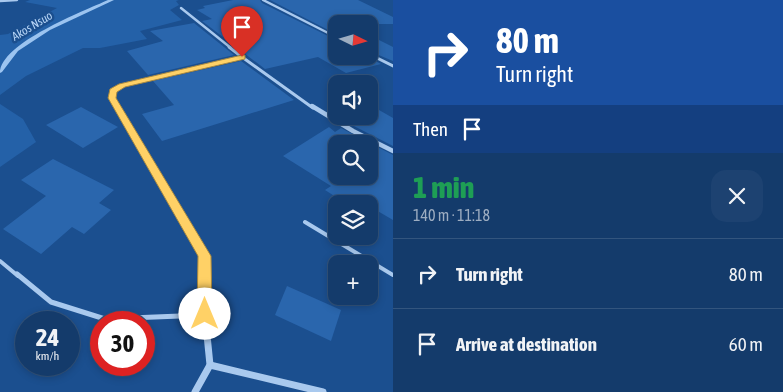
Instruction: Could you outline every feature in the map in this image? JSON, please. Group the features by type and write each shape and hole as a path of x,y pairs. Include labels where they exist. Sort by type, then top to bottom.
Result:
{"street":[{"path":"0,1 17,0"},
{"path":"263,0 328,33"},
{"path":"181,8 300,100 373,142 393,151"},
{"path":"195,392 210,364 205,314 204,256 112,98 113,91 122,85 242,57"},
{"path":"378,58 393,66"},
{"path":"210,364 322,392"}],"lane":[{"path":"305,222 393,275"},
{"path":"0,261 52,302 105,319 205,314"}],"shaded area":[{"path":"30,0 179,0 176,1 179,5 170,10 182,20 140,31 147,39 100,48 83,48 26,76 0,95 0,35 8,34 57,8 25,2"},
{"path":"0,104 23,119 36,142 0,167"}],"building":[{"path":"233,0 260,0 262,3 328,36 328,63 318,57 265,69 202,21 212,19 197,10 205,8 203,6"},
{"path":"270,0 358,0 393,17 393,24 378,24 378,15 328,15 328,30"},
{"path":"194,23 234,55 148,75 127,51 163,41 150,31"},
{"path":"378,40 393,47 393,61 378,55"},
{"path":"241,61 294,100 162,141 142,114 174,105 153,81"},
{"path":"332,65 377,65 346,73"},
{"path":"81,107 118,127 83,148 46,125"},
{"path":"378,110 393,118 393,146 378,138 378,135 372,135 352,125 378,125"},
{"path":"329,127 335,132 341,128 354,135 328,135 328,184 283,156"},
{"path":"378,147 393,155 393,220 378,211 378,195 333,195 325,190 331,186 329,185 378,185"},
{"path":"53,159 114,190 99,203 111,210 84,234 72,227 41,254 3,229 46,196 21,180"},
{"path":"287,286 341,310 331,341 275,315"}],"waterway":[{"name":"Akos Nsuo","path":"0,71 16,50 48,29 112,0"}],"route":[{"path":"205,314 204,256 112,98 113,91 122,85 242,57"}]}
